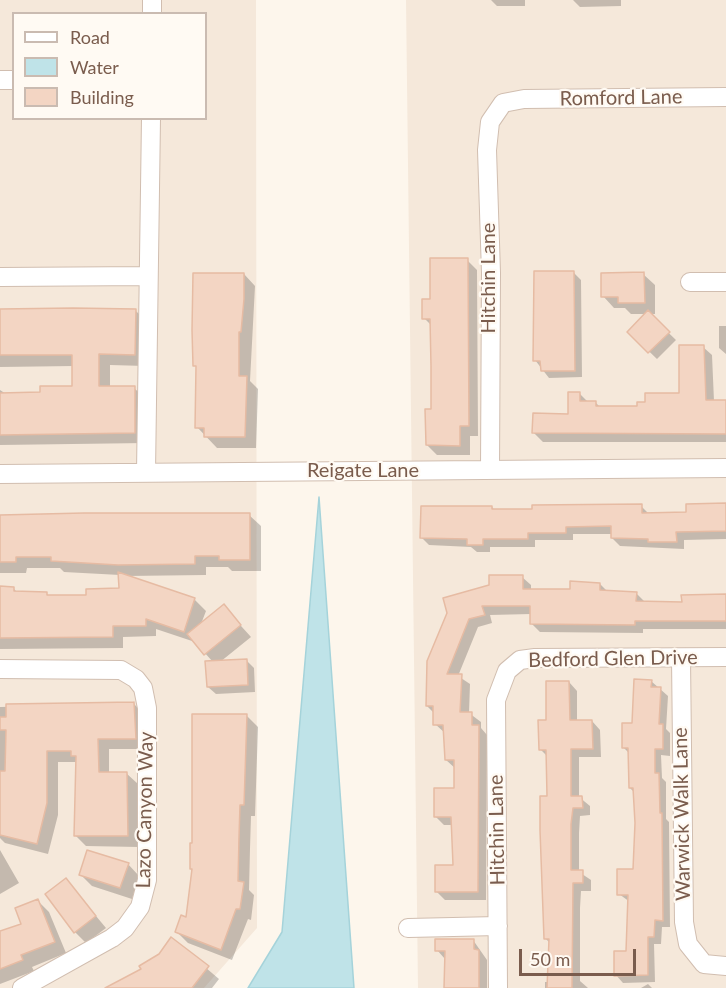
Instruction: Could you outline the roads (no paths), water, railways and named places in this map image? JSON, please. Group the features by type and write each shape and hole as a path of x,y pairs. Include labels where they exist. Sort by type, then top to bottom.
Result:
{"street":[{"name":"Romford Lane","path":"516,101 726,97"},
{"name":"Hitchin Lane","path":"490,470 491,273 488,135 490,122 503,103 516,101"},
{"path":"146,472 151,120"},
{"path":"0,277 148,276"},
{"path":"690,282 726,282"},
{"name":"Reigate Lane","path":"0,474 726,468"},
{"name":"Bedford Glen Drive","path":"506,675 520,660 535,658 726,657"},
{"name":"Warwick Walk Lane","path":"681,658 684,922 688,944 704,964 726,966"},
{"name":"Lazo Canyon Way","path":"0,669 121,670 136,679 143,688 147,708 145,893 134,917 112,938 22,988"},
{"name":"Hitchin Lane","path":"498,988 496,700 506,675"},
{"path":"408,928 498,926"}],"water":[{"path":"319,497 354,988 248,988 282,932"}]}
